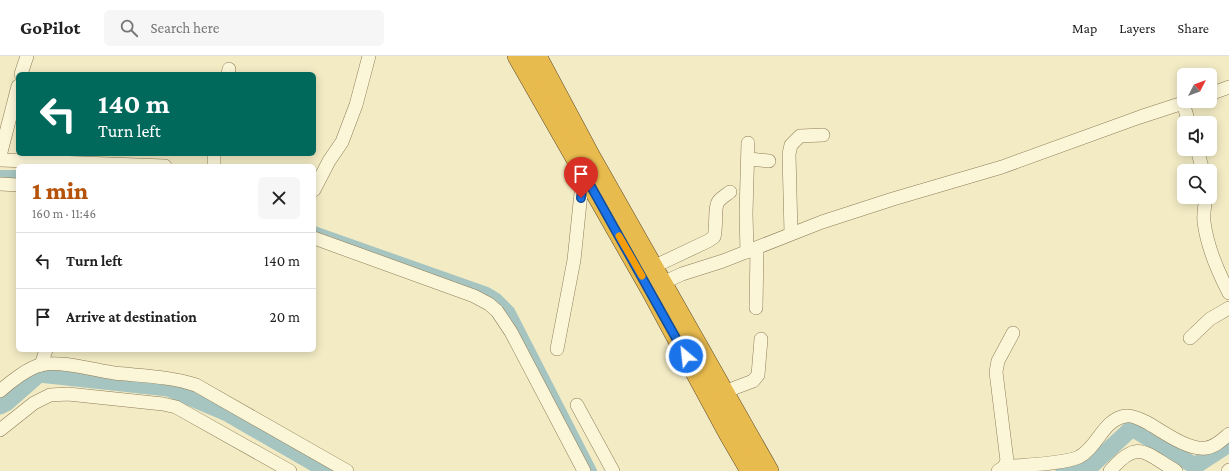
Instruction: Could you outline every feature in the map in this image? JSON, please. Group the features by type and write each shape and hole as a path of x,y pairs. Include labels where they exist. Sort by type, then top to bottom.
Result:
{"highway":[{"path":"517,56 584,174 655,280 724,392 769,471"},
{"path":"536,56 655,280 729,435 750,471"}],"street":[{"path":"23,72 27,56"},
{"path":"316,186 329,161 342,142 356,105 369,56"},
{"path":"1217,91 1229,87"},
{"path":"0,156 16,94"},
{"path":"655,280 752,250 792,233 887,201 1002,167 1140,116 1177,105"},
{"path":"792,233 791,144 800,136 823,135"},
{"path":"748,143 749,159 746,213 752,250 756,308"},
{"path":"104,164 125,159 154,164"},
{"path":"749,159 768,161"},
{"path":"0,160 68,164"},
{"path":"557,349 574,260 584,174"},
{"path":"0,184 16,185"},
{"path":"655,280 714,237 717,219 715,208 718,202 730,192"},
{"path":"1205,204 1204,222 1207,235 1229,293"},
{"path":"316,239 434,281 489,304 497,311 511,332 584,471"},
{"path":"1190,338 1210,320 1229,308"},
{"path":"1001,469 1007,461 996,372 998,361 1013,333"},
{"path":"724,392 752,380 758,375 762,339"},
{"path":"41,364 45,352"},
{"path":"0,392 20,376 41,364 65,365 115,373 181,380 196,385 347,471"},
{"path":"0,430 34,403 50,395 68,394 163,404 176,406 290,471"},
{"path":"577,405 613,471"},
{"path":"1001,469 1066,461 1078,457 1088,451 1108,425 1115,419 1126,415 1139,418 1169,436 1196,448 1213,446 1229,434"},
{"path":"1110,471 1123,456 1135,450 1144,452 1176,471"}],"waterway":[{"path":"0,175 16,175"},
{"path":"316,232 487,292 497,298 510,311 592,471"},
{"path":"0,406 6,403 39,374 168,388 227,413 328,471"},
{"path":"1064,471 1092,465 1132,428 1195,466 1229,444"}],"slow traffic":[{"path":"619,236 642,276"}],"route":[{"path":"581,198 584,174 650,289 686,356"}]}
